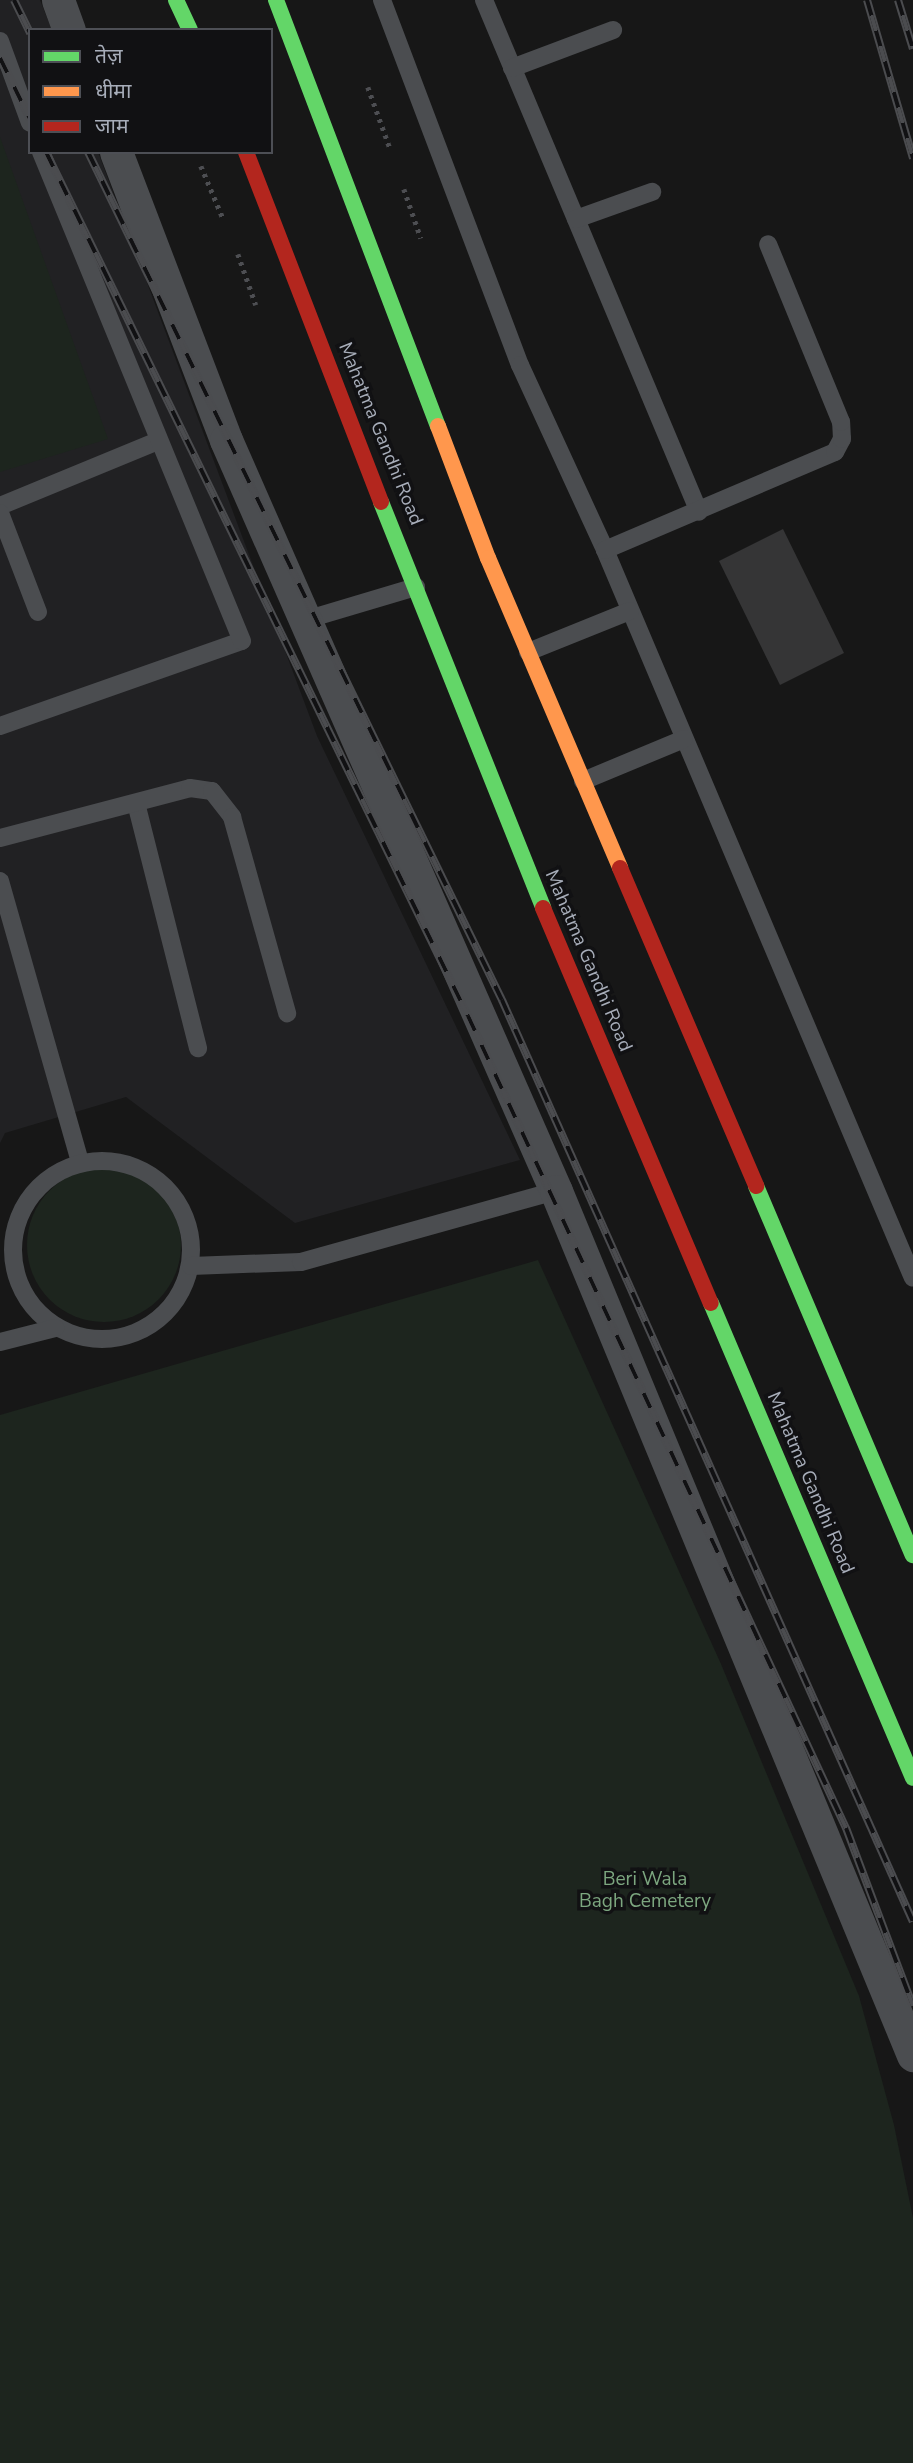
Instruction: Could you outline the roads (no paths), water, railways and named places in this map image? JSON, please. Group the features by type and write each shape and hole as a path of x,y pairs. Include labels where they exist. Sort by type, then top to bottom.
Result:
{"main road":[{"path":"176,0 189,28"},
{"path":"276,0 528,652 913,1555"},
{"name":"Mahatma Gandhi Road","path":"247,154 417,587 486,774 913,1777"}],"street":[{"path":"58,0 68,28"},
{"path":"117,154 226,440 556,1191 913,2055"}],"lane":[{"path":"382,0 520,365 604,550 913,1278"},
{"path":"484,0 699,512"},
{"path":"512,68 613,30"},
{"path":"0,41 28,118"},
{"path":"0,726 242,641 42,154"},
{"path":"576,219 652,192"},
{"path":"604,550 699,512 835,452 842,439 841,422 768,244"},
{"path":"0,506 158,441"},
{"path":"0,513 38,612"},
{"path":"305,620 417,587"},
{"path":"528,652 630,611"},
{"path":"583,781 684,739"},
{"path":"0,838 190,788 202,788 222,799 232,817 287,1013"},
{"path":"136,803 198,1048"},
{"path":"0,881 80,1163"},
{"path":"119,1161 149,1172 176,1198 190,1228 191,1266 180,1296 156,1323 124,1337 86,1339 55,1328 30,1305 15,1272 12,1246 24,1204 48,1178 80,1163 119,1161"},
{"path":"191,1266 301,1262 556,1191"},
{"path":"0,1342 55,1328"}],"railway":[{"path":"14,0 28,29"},
{"path":"867,0 913,158"},
{"path":"898,0 913,49"},
{"path":"0,58 28,115"},
{"path":"47,154 468,1016 846,1828 913,2006"},
{"path":"89,154 502,1000 913,1922"}],"park label":[{"name":"Beri Wala Bagh Cemetery","path":"645,1891"}]}
